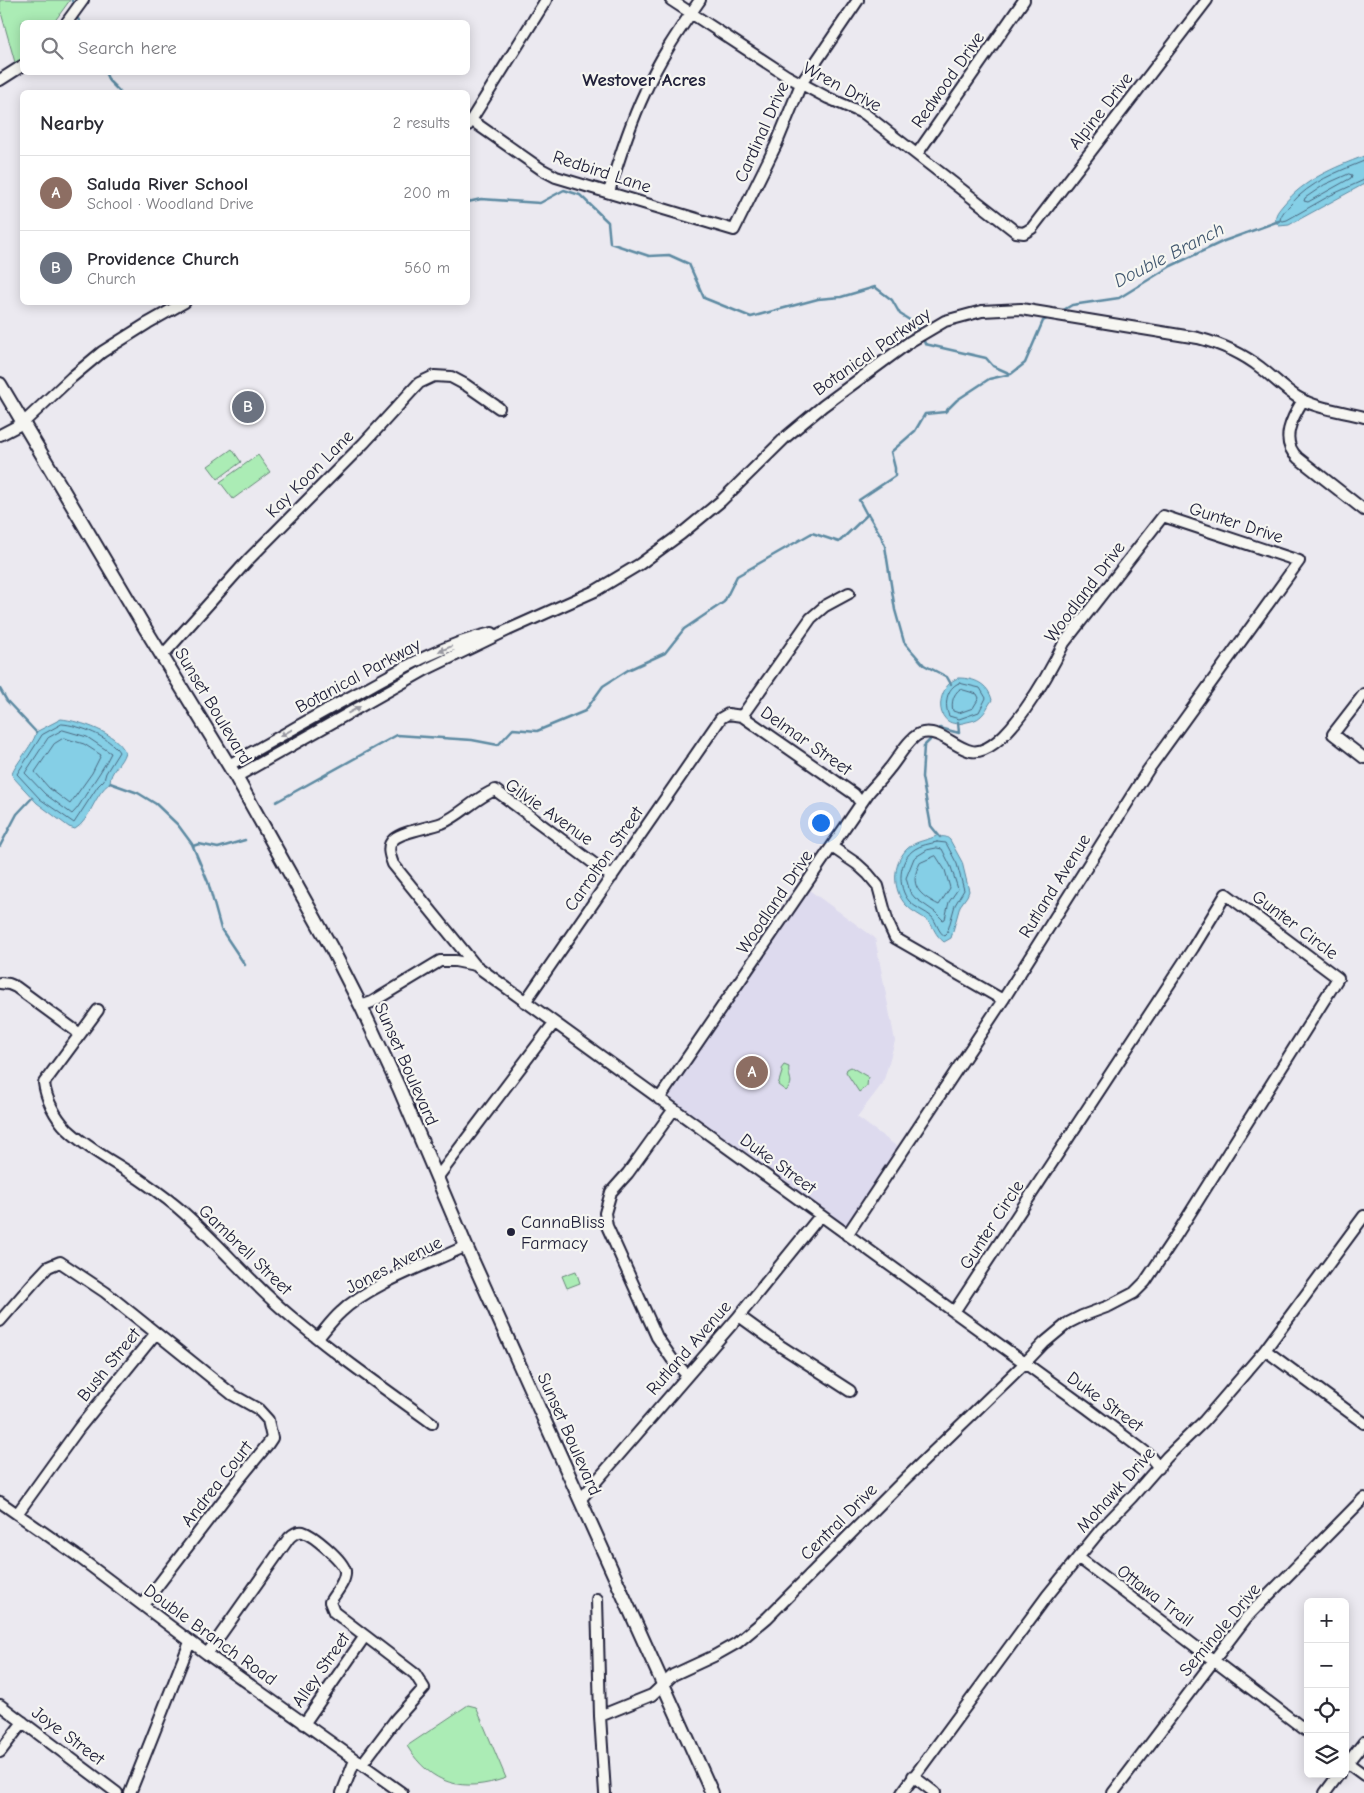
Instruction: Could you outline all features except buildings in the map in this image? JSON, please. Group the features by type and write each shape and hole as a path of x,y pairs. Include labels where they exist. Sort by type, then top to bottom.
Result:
{"main road":[{"name":"Sunset Boulevard","path":"0,384 236,777 362,1006 466,1246 712,1793"}],"street":[{"path":"68,20 83,0"},
{"path":"470,121 546,0"},
{"name":"Wren Drive","path":"671,0 801,84 865,114 1016,232"},
{"path":"609,192 623,147 645,91 676,35 700,0"},
{"name":"Cardinal Drive","path":"734,230 776,146 801,84 858,0"},
{"name":"Redwood Drive","path":"917,154 1024,0"},
{"name":"Alpine Drive","path":"1016,232 1024,233 1032,228 1207,0"},
{"path":"0,80 20,67"},
{"name":"Redbird Lane","path":"470,124 556,178 734,230"},
{"path":"0,435 23,423 102,352 180,305"},
{"name":"Botanical Parkway","path":"236,777 427,669 595,591 640,564 721,501 805,420 924,332 945,321 969,313 1012,309 1069,316 1198,338 1222,345 1250,360 1303,400 1364,418"},
{"name":"Kay Koon Lane","path":"162,656 258,549 364,443 419,383 434,376 451,377 466,384 499,408"},
{"path":"1303,400 1288,430 1287,436 1290,448 1298,458 1364,510"},
{"name":"Gunter Drive","path":"1163,516 1299,561"},
{"name":"Woodland Drive","path":"659,1099 861,802 912,739 918,734 939,735 961,748 973,752 981,751 999,740 1026,708 1053,667 1064,643 1163,516"},
{"name":"Rutland Avenue","path":"847,1235 1003,1000 1148,770 1299,561"},
{"path":"742,716 811,618 825,606 849,593"},
{"name":"Botanical Parkway","path":"229,765 425,657 468,640 508,630"},
{"path":"1364,694 1333,734 1364,758"},
{"name":"Delmar Street","path":"709,735 721,718 728,714 742,716 854,794 861,802"},
{"name":"Carrolton Street","path":"525,1002 709,735"},
{"name":"Gilvie Avenue","path":"475,965 393,864 389,854 389,847 392,840 398,836 442,823 485,794 495,790 612,877"},
{"path":"832,847 857,864 878,886 888,924 895,938 1003,1000"},
{"name":"Gunter Circle","path":"954,1312 1193,948 1226,894 1338,978 1145,1282 1134,1293 1123,1300 1068,1323 1044,1343 1024,1364"},
{"name":"Duke Street","path":"362,1006 372,1002 440,961 454,961 475,965 1148,1454 1159,1468"},
{"path":"0,983 16,987 80,1034 98,1010"},
{"path":"437,1178 554,1023"},
{"name":"Gambrell Street","path":"80,1034 44,1083 45,1094 67,1129 145,1183 184,1213 260,1289 318,1338 432,1423"},
{"path":"674,1109 628,1173 611,1192 605,1214 607,1226 657,1337 672,1359 687,1375"},
{"name":"Rutland Avenue","path":"580,1500 739,1316 820,1216"},
{"name":"Mohawk Drive","path":"902,1793 1047,1596 1102,1528 1221,1402 1265,1350 1364,1216"},
{"name":"Jones Avenue","path":"318,1338 340,1312 361,1297 380,1286 466,1246"},
{"name":"Bush Street","path":"0,1322 48,1267 60,1262 104,1292 156,1333 80,1428 17,1514"},
{"path":"739,1316 782,1347 850,1391"},
{"name":"Andrea Court","path":"143,1606 272,1438 268,1420 258,1409 232,1395 156,1333"},
{"path":"1265,1350 1364,1423"},
{"name":"Central Drive","path":"600,1716 652,1695 673,1674 714,1656 737,1643 767,1618 906,1478 1024,1364"},
{"name":"Seminole Drive","path":"1113,1793 1246,1618 1364,1498"},
{"name":"Double Branch Road","path":"0,1502 76,1555 190,1642 402,1793"},
{"path":"207,1654 288,1538 295,1533 302,1532 312,1537 343,1564 344,1580 330,1602 334,1612 415,1674 424,1688 358,1762 342,1793"},
{"name":"Ottawa Trail","path":"1079,1558 1304,1729"},
{"path":"597,1599 600,1716 605,1793"},
{"name":"Alley Street","path":"304,1724 365,1636"},
{"path":"130,1793 190,1642"},
{"name":"Joye Street","path":"0,1705 117,1793"},
{"path":"0,1752 23,1722"},
{"path":"1349,1760 1364,1742"},
{"path":"1349,1765 1364,1775"},
{"path":"913,1776 935,1793"},
{"path":"1325,1793 1336,1778"}],"shaded area":[{"path":"805,887 875,938 895,1041 883,1083 857,1117 903,1151 847,1235 659,1099"}],"green space":[{"path":"0,0 70,0 55,20 20,20 20,61 16,66 0,9"},
{"path":"232,449 241,462 218,479 208,466"},
{"path":"258,455 270,472 233,499 220,482"},
{"path":"784,1065 789,1067 791,1082 786,1091 778,1085 782,1072 781,1069"},
{"path":"851,1067 868,1077 867,1086 859,1092 846,1072"},
{"path":"576,1271 580,1283 567,1288 562,1276"},
{"path":"468,1705 476,1707 506,1778 476,1785 462,1785 449,1782 427,1770 407,1746"}],"water":[{"path":"1364,156 1364,184 1289,225 1279,226 1276,222 1277,213 1301,188 1320,175"},
{"path":"958,678 970,679 980,683 990,694 992,700 984,713 978,718 956,724 948,721 943,715 941,699 944,690"},
{"path":"61,719 78,722 97,729 114,739 125,752 112,774 110,783 100,794 85,820 75,829 69,827 37,803 12,774 33,741 36,732"},
{"path":"938,835 950,840 962,862 969,891 960,906 951,938 944,942 928,921 908,907 901,899 896,885 896,869 907,849 914,844"}],"waterway":[{"path":"72,0 73,4"},
{"path":"106,75 109,81 118,90"},
{"path":"470,202 481,199 540,203 564,190 580,195 608,222 610,243 649,256 669,255 689,264 704,298 751,317 818,299 841,297 875,287 892,300 900,314 916,324 917,328"},
{"name":"Double Branch","path":"1060,312 1072,305 1119,298 1171,266 1224,241 1279,221"},
{"name":"Double Branch","path":"859,500 895,476 891,452 915,431 925,414 945,412 957,400 989,379 1011,374 1025,363 1043,321 1051,317"},
{"path":"924,341 925,344 986,358 993,366 1011,374"},
{"name":"Double Branch","path":"276,802 397,735 472,740 498,745 513,729 537,731 585,711 603,686 628,670 665,653 684,629 724,602 737,576 812,533 839,542 867,515 859,500"},
{"path":"868,514 885,546 895,610 904,642 924,665 947,677 951,684"},
{"name":"Double Branch","path":"0,689 7,701 36,732"},
{"path":"940,728 959,733 958,722"},
{"path":"930,740 924,746 922,777 931,826 940,837"},
{"path":"110,783 138,793 156,804 178,825 192,844 208,882 221,929 245,965"},
{"path":"0,846 17,814 32,798"},
{"name":"Double Branch","path":"193,846 199,844 218,848 245,840"}],"place":[{"name":"Providence Church","path":"248,407"},
{"name":"Saluda River School","path":"752,1072"},
{"name":"CannaBliss Farmacy","path":"511,1232"}],"district":[{"name":"Westover Acres","path":"644,80"}]}
